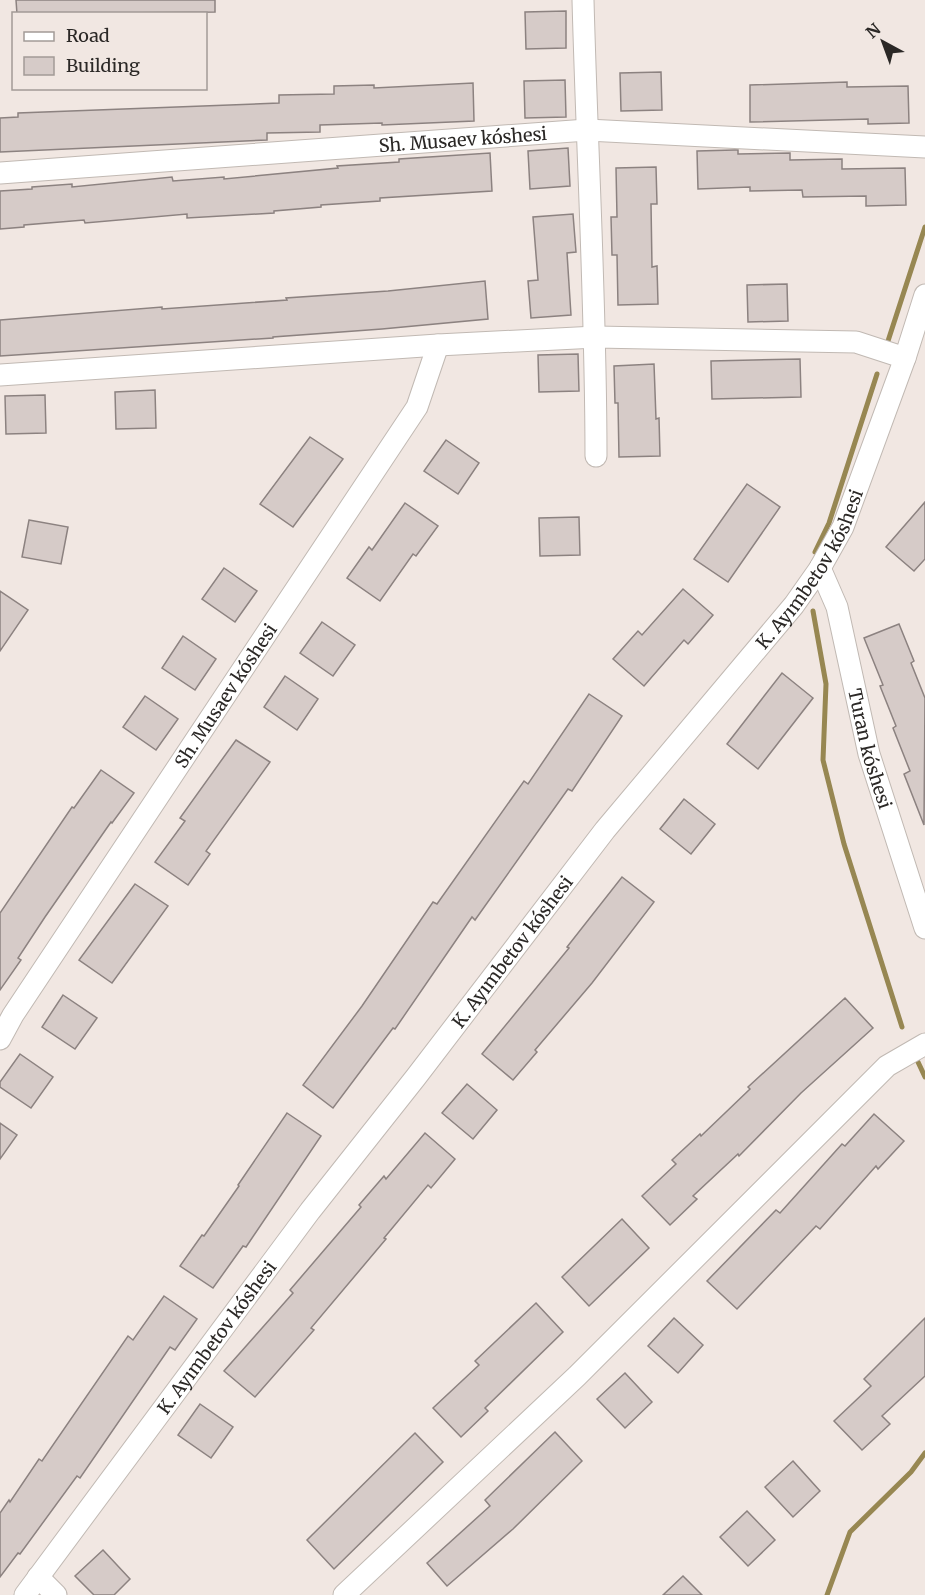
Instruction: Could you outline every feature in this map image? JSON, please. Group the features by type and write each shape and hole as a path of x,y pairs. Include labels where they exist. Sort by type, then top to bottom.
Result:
{"street":[{"path":"583,0 586,130 596,337 596,456"},
{"name":"Sh. Musaev kóshesi","path":"0,173 586,130 925,147"},
{"name":"K. Ayımbetov kóshesi","path":"25,1595 310,1211 416,1077 604,830 794,605 820,568 843,527 905,358 925,295"},
{"path":"0,375 438,345 596,337 856,342 905,358"},
{"name":"Sh. Musaev kóshesi","path":"0,1038 417,407 438,345"},
{"name":"Turan kóshesi","path":"820,568 837,607 869,754 925,928"},
{"path":"344,1595 577,1376 886,1065 925,1044"},
{"path":"38,1576 56,1595"}],"building":[{"path":"16,0 215,0 215,12 17,12"},
{"path":"566,11 566,48 526,49 525,12"},
{"path":"661,72 662,110 621,111 620,73"},
{"path":"565,80 566,117 525,118 524,81"},
{"path":"847,82 847,87 908,86 909,123 868,124 868,119 750,122 750,85"},
{"path":"473,83 474,121 320,125 320,132 267,133 267,140 0,152 0,118 18,117 18,113 279,103 279,95 334,94 334,86 374,85 374,88"},
{"path":"568,148 570,186 530,189 528,151"},
{"path":"738,150 738,154 790,153 790,160 842,159 842,169 905,168 906,205 866,206 866,196 803,197 802,190 750,191 750,187 698,189 697,151"},
{"path":"490,153 492,191 380,198 380,201 321,205 321,207 274,211 274,213 187,218 187,214 85,223 84,220 0,229 0,191 72,184 72,187 172,177 173,181 224,177 224,179 338,168 337,166 399,162 399,159"},
{"path":"656,167 657,204 651,204 652,267 657,266 658,304 618,305 617,255 612,255 611,217 617,217 616,168"},
{"path":"573,214 576,252 567,253 571,315 531,318 528,281 538,280 533,217"},
{"path":"485,281 488,319 273,338 0,356 0,320 287,300 286,298"},
{"path":"787,284 788,321 748,322 747,285"},
{"path":"578,354 579,391 539,392 538,355"},
{"path":"800,359 801,397 712,399 711,361"},
{"path":"654,364 660,456 619,457 618,403 615,403 614,366"},
{"path":"155,390 156,428 116,429 115,392"},
{"path":"45,395 46,433 6,434 5,396"},
{"path":"310,437 343,459 293,527 260,504"},
{"path":"446,440 479,463 458,494 424,471"},
{"path":"747,484 780,507 728,582 694,559"},
{"path":"925,502 925,559 914,571 886,547"},
{"path":"405,503 438,526 416,556 413,554 380,601 347,578 369,547 372,550"},
{"path":"579,517 580,555 540,556 539,518"},
{"path":"29,520 68,527 61,564 22,557"},
{"path":"224,568 257,591 235,622 202,599"},
{"path":"683,589 713,615 688,644 684,640 644,686 613,659 638,631 642,635"},
{"path":"0,591 28,610 0,651"},
{"path":"322,622 355,645 333,676 300,653"},
{"path":"899,624 914,661 911,663 925,698 924,825 904,774 910,771 893,728 896,726 880,686 883,685 864,638"},
{"path":"183,636 216,659 195,690 162,668"},
{"path":"782,673 813,698 758,769 727,744"},
{"path":"285,676 318,699 297,730 264,707"},
{"path":"589,694 622,716 572,791 568,789 475,920 472,917 395,1029 393,1028 333,1108 303,1085 362,1006 433,902 437,904 524,781 528,784"},
{"path":"145,696 178,719 156,750 123,727"},
{"path":"236,740 270,762 206,851 210,854 188,885 155,862 185,821 180,818"},
{"path":"101,770 134,793 45,917 18,958 21,960 0,990 0,913 72,807 74,808"},
{"path":"684,799 715,824 691,854 660,829"},
{"path":"622,877 654,902 513,1080 482,1054 569,948 567,947"},
{"path":"135,884 168,906 112,983 79,960"},
{"path":"63,995 97,1018 75,1049 42,1027"},
{"path":"845,998 873,1028 801,1093 739,1156 738,1154 693,1196 697,1199 670,1225 642,1196 676,1164 672,1160 700,1134 701,1136 750,1089 748,1087"},
{"path":"20,1054 53,1077 31,1108 0,1087 0,1082"},
{"path":"467,1084 497,1110 473,1139 442,1113"},
{"path":"287,1113 321,1136 246,1247 243,1246 213,1288 180,1266 239,1186"},
{"path":"874,1114 904,1141 878,1169 876,1166 820,1229 816,1226 737,1309 707,1281 776,1210 780,1213 842,1144 845,1146"},
{"path":"0,1123 17,1135 0,1159"},
{"path":"425,1133 455,1159 431,1188 428,1185 311,1328 314,1330 255,1397 224,1371 293,1293 290,1290 361,1207 359,1205 384,1176 386,1179"},
{"path":"622,1219 649,1248 589,1306 562,1277"},
{"path":"164,1296 197,1319 175,1350 170,1347 80,1478 77,1476 20,1554 18,1553 0,1577 0,1513 39,1459 42,1461 128,1336 133,1340"},
{"path":"536,1303 563,1332 485,1408 488,1411 461,1437 433,1408 479,1365 475,1361"},
{"path":"674,1318 703,1345 678,1373 648,1346"},
{"path":"925,1318 925,1376 882,1416 890,1424 862,1450 834,1421 871,1386 864,1379"},
{"path":"625,1373 652,1402 625,1428 597,1399"},
{"path":"200,1404 233,1427 211,1458 178,1435"},
{"path":"555,1432 582,1461 513,1529 447,1586 427,1563 490,1506 485,1500"},
{"path":"415,1433 443,1462 334,1569 307,1540"},
{"path":"793,1461 820,1491 793,1517 765,1487"},
{"path":"747,1511 775,1540 748,1566 720,1537"},
{"path":"103,1550 130,1579 114,1595 94,1595 75,1576"},
{"path":"683,1576 702,1595 663,1595"}],"waterway":[{"path":"888,341 925,227"},
{"path":"815,552 829,523 877,374"},
{"path":"813,611 826,684 823,760 844,844 902,1027"},
{"path":"918,1062 925,1077"},
{"path":"827,1595 850,1532 911,1472 925,1453"}]}
